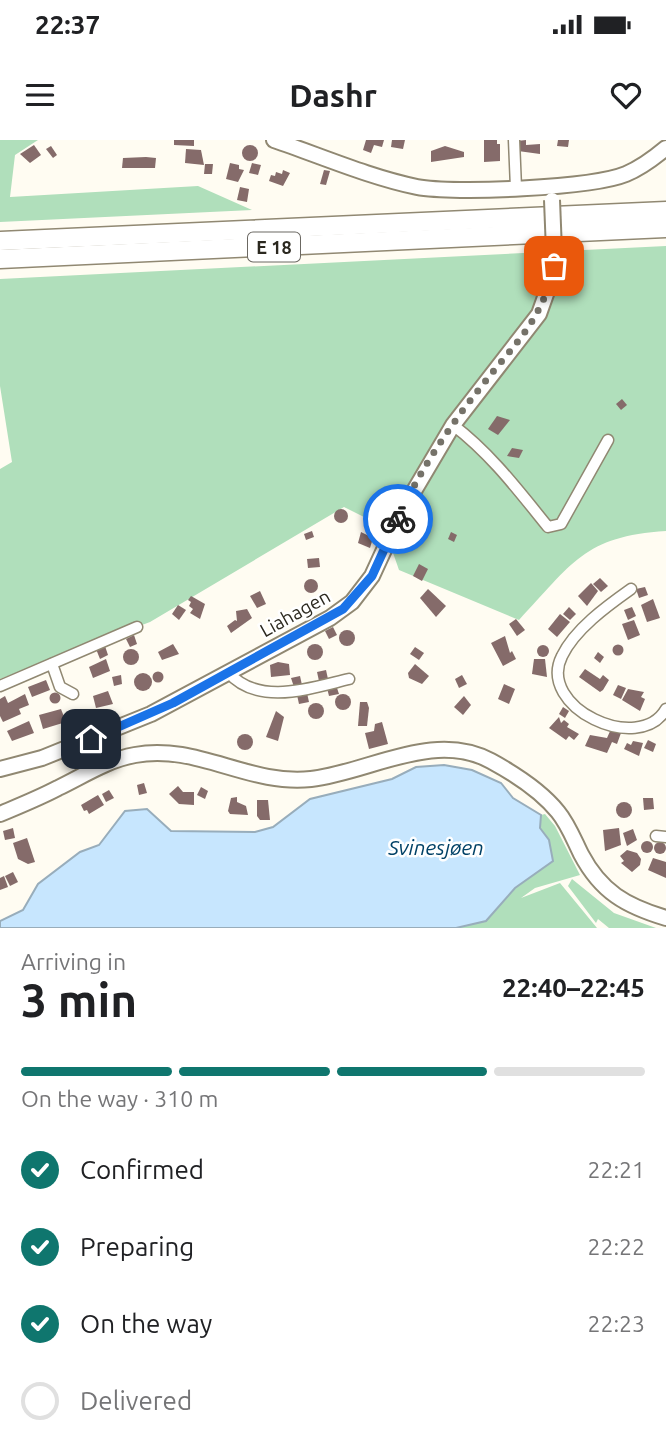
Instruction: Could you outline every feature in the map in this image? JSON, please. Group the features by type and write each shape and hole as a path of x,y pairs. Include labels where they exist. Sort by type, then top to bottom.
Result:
{"highway":[{"name":"E 18","path":"0,241 666,211"},
{"name":"E 18","path":"0,259 666,228"}],"main road":[{"path":"274,140 433,190 516,187 552,193 625,175 666,148"},
{"name":"Liahagen","path":"0,769 42,758 173,703 330,618 359,595 372,576 416,485 453,425 538,314 550,283 554,251 552,193"},
{"path":"0,814 104,764 147,753 179,753 255,776 295,779 346,772 433,750 467,752 503,768 558,811 591,873 610,893 638,910 664,917"}],"street":[{"path":"514,140 516,187"},
{"path":"453,425 477,443 505,473 548,527 561,524 608,440"},
{"path":"631,589 597,615 562,655 559,684 568,701 576,707 606,723 621,727 643,729 652,726 666,709"},
{"path":"0,686 137,626"},
{"path":"52,664 60,687 74,694"},
{"path":"228,672 246,685 281,693 349,679"}],"green space":[{"path":"0,140 38,140 15,155 10,197 198,186 252,210 0,222"},
{"path":"666,246 666,531 616,539 582,556 519,620 399,570 384,527 344,507 150,622 0,679 0,469 12,462 0,386 0,279"},
{"path":"545,814 555,826 580,875 535,888 521,898 560,883 597,928 456,928 486,921 515,888 553,861 549,840 540,828 541,815"},
{"path":"572,879 614,913 656,928 609,928 598,919 596,923 568,886"}],"water":[{"name":"Svinesjøen","path":"444,765 472,770 501,783 513,798 541,815 540,828 549,840 553,861 515,888 486,921 456,928 0,928 0,921 23,910 38,884 80,852 99,845 125,811 147,809 171,831 255,832 273,827 310,799 392,779 416,767"}],"building":[{"path":"174,140 194,140 194,146 174,145"},
{"path":"366,140 384,140 382,147 374,145 371,153 363,150"},
{"path":"392,140 405,140 403,149 391,147"},
{"path":"484,140 497,140 497,144 500,144 500,161 484,162"},
{"path":"526,140 526,145 540,144 540,154 518,151 517,141"},
{"path":"558,140 569,140 568,147 557,146"},
{"path":"34,145 41,155 30,163 20,154"},
{"path":"250,145 256,147 256,159 250,161 244,159 242,153 244,147"},
{"path":"51,146 57,155 53,158 46,149"},
{"path":"445,146 464,152 464,157 431,162 431,151"},
{"path":"186,149 201,150 204,165 185,163"},
{"path":"123,158 156,158 155,168 122,168"},
{"path":"230,163 239,165 239,169 244,170 238,182 226,179"},
{"path":"252,163 261,165 258,175 249,173"},
{"path":"205,164 213,164 212,174 204,174"},
{"path":"283,170 290,173 283,186 269,181 271,175 275,176 276,172 282,174"},
{"path":"324,170 330,171 326,185 320,184"},
{"path":"240,187 249,189 247,202 237,200"},
{"path":"622,399 627,405 621,410 616,404"},
{"path":"497,416 510,420 498,435 488,429"},
{"path":"512,448 523,450 519,458 507,456"},
{"path":"338,509 344,509 348,516 344,523 338,523 334,519 334,513"},
{"path":"312,531 314,537 306,540 304,534"},
{"path":"361,532 373,538 370,548 358,543"},
{"path":"451,532 457,535 454,542 448,539"},
{"path":"319,558 320,567 308,568 307,559"},
{"path":"419,564 428,569 422,581 413,576"},
{"path":"600,578 608,586 601,592 593,584"},
{"path":"311,579 316,581 316,591 311,593 306,591 304,586 306,581"},
{"path":"591,583 598,591 587,606 578,596"},
{"path":"645,587 648,595 639,598 636,589"},
{"path":"428,589 446,606 436,617 420,598"},
{"path":"260,591 266,604 257,608 250,596"},
{"path":"191,596 205,604 200,619 190,613 193,609 188,600"},
{"path":"653,599 660,618 647,622 641,605"},
{"path":"178,605 186,610 179,620 172,614"},
{"path":"569,607 576,614 570,620 563,614"},
{"path":"632,607 636,616 628,620 624,610"},
{"path":"247,609 252,618 231,633 227,626 237,621 236,611"},
{"path":"560,614 570,622 557,637 548,629"},
{"path":"516,619 525,630 517,636 509,624"},
{"path":"634,620 640,635 628,640 622,624"},
{"path":"333,627 337,635 329,639 325,631"},
{"path":"347,630 353,632 353,644 347,646 341,644 339,638 341,632"},
{"path":"134,635 137,644 130,647 126,639"},
{"path":"505,636 510,653 512,651 516,659 503,666 491,643"},
{"path":"173,644 179,654 162,660 158,652"},
{"path":"315,644 321,646 321,658 315,660 309,658 307,652 309,646"},
{"path":"618,644 624,650 618,656 612,650"},
{"path":"543,645 549,651 543,657 537,651"},
{"path":"105,646 108,655 100,659 96,649"},
{"path":"415,647 424,653 419,660 410,654"},
{"path":"128,649 134,649 139,657 137,663 128,665 123,660 123,654"},
{"path":"598,652 604,657 600,663 594,658"},
{"path":"106,659 110,671 93,678 89,667"},
{"path":"534,659 545,659 547,677 532,674"},
{"path":"278,662 289,664 290,675 271,677 270,665"},
{"path":"415,664 429,676 422,684 409,678 408,673"},
{"path":"585,669 600,679 603,675 609,680 603,690 600,692 579,677"},
{"path":"326,670 328,679 319,681 317,672"},
{"path":"158,672 162,673 162,681 158,682 154,681 153,677 154,673"},
{"path":"143,673 149,676 152,682 149,688 143,691 137,688 134,682 137,676"},
{"path":"121,675 122,684 114,686 112,677"},
{"path":"462,675 467,684 459,688 455,679"},
{"path":"300,676 302,685 294,687 291,678"},
{"path":"46,680 50,690 32,697 28,687"},
{"path":"504,684 515,689 509,704 498,699"},
{"path":"336,685 339,694 329,696 327,688"},
{"path":"618,685 626,688 621,699 613,695"},
{"path":"628,689 644,692 641,697 645,699 640,711 622,700"},
{"path":"108,691 113,704 96,708 93,696"},
{"path":"55,692 61,698 55,704 49,698"},
{"path":"307,693 309,702 299,704 297,695"},
{"path":"25,694 29,705 19,709 21,714 3,722 0,716 0,699 5,696 8,703"},
{"path":"343,694 349,696 349,708 343,710 337,708 335,702 337,696"},
{"path":"464,696 471,705 463,715 454,707"},
{"path":"360,702 367,702 369,708 367,726 358,726"},
{"path":"316,703 322,705 322,717 316,719 310,717 308,711 310,705"},
{"path":"563,707 569,711 565,718 559,714"},
{"path":"61,709 66,722 43,729 39,715"},
{"path":"276,711 284,717 278,741 266,737"},
{"path":"559,717 561,723 564,720 569,724 567,727 579,734 574,740 569,736 566,740 549,728"},
{"path":"29,721 34,733 12,741 7,731"},
{"path":"382,722 388,744 369,749 365,733 374,731 375,724"},
{"path":"611,729 621,733 617,744 612,742 607,753 585,746 590,735 607,738"},
{"path":"245,734 251,736 251,748 245,750 239,748 237,742 239,736"},
{"path":"648,740 656,744 653,752 644,748"},
{"path":"633,741 643,743 639,756 624,749 627,743 631,745"},
{"path":"144,783 147,793 139,795 137,785"},
{"path":"178,786 183,792 194,792 194,805 179,804 169,794"},
{"path":"201,787 208,791 205,799 197,795"},
{"path":"109,790 114,798 106,802 102,794"},
{"path":"98,795 104,805 89,814 87,810 84,811 81,805"},
{"path":"237,797 237,802 246,806 248,815 230,814 228,811 231,798"},
{"path":"643,798 653,798 654,809 644,810"},
{"path":"257,800 268,800 270,820 260,820 257,816"},
{"path":"624,802 630,804 630,816 624,818 618,816 616,810 618,804"},
{"path":"13,828 15,838 5,840 3,831"},
{"path":"619,828 621,845 605,851 603,830"},
{"path":"633,829 637,840 627,846 623,833"},
{"path":"27,838 35,862 28,864 18,859 13,843"},
{"path":"647,841 653,847 647,853 641,847"},
{"path":"660,842 666,848 660,854 654,848"},
{"path":"627,850 637,853 641,859 640,865 632,872 621,863 624,861 620,856"},
{"path":"653,858 666,862 666,878 648,870"},
{"path":"13,872 18,882 10,886 5,876"},
{"path":"4,876 8,887 0,890 0,878"}],"way so far":[{"path":"398,519 453,425 481,386 530,328 544,302 554,266"}],"route":[{"path":"91,739 173,703 330,618 352,603 380,562 398,519"}]}
